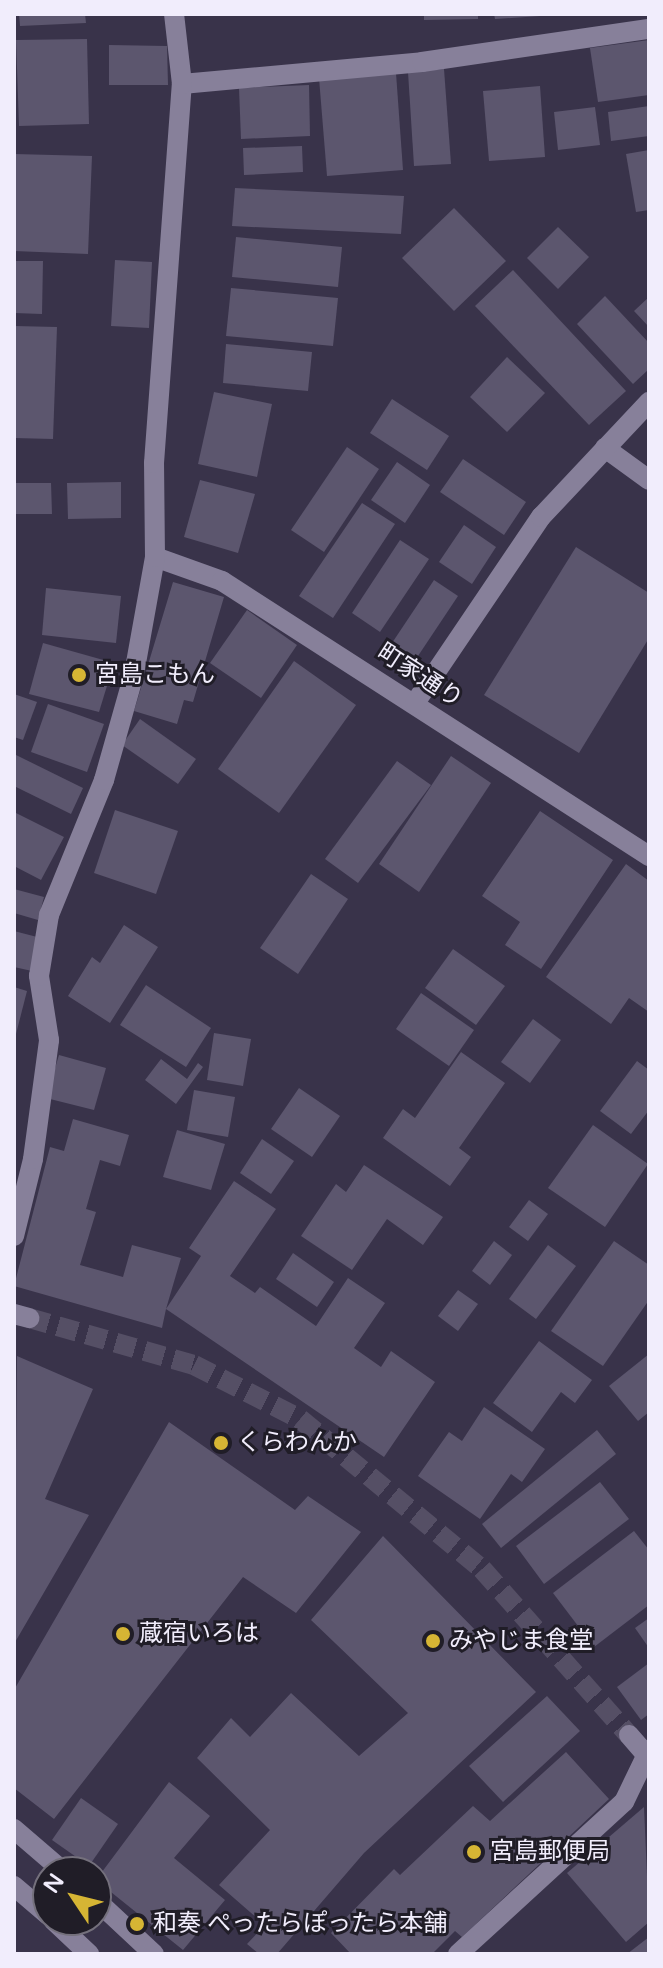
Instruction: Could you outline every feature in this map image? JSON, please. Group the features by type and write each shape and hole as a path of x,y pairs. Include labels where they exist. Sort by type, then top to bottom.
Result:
{"street":[{"path":"14,1236 33,1159 49,1040 39,976 49,915 104,780 134,674 155,557 154,463 182,84 174,14"},
{"path":"182,84 422,62 649,29"},
{"path":"415,703 541,517 649,402"},
{"path":"605,448 649,480"},
{"name":"町家通り","path":"155,557 222,581 649,856"},
{"path":"458,1954 624,1802 648,1755 629,1735"},
{"path":"14,1829 45,1856"},
{"path":"14,1886 32,1901"},
{"path":"112,1916 147,1952"},
{"path":"70,1936 89,1954"}],"building":[{"path":"19,14 85,14 86,23 20,26"},
{"path":"424,14 478,14 478,19 424,20"},
{"path":"494,14 540,14 540,16 495,19"},
{"path":"87,39 89,124 19,126 16,40"},
{"path":"649,40 649,95 598,102 590,48"},
{"path":"109,45 167,46 168,85 109,85"},
{"path":"444,69 451,164 414,166 408,72"},
{"path":"396,73 403,170 327,176 319,78"},
{"path":"309,85 310,136 241,139 239,88"},
{"path":"540,86 545,157 489,161 483,91"},
{"path":"649,106 649,136 611,141 608,112"},
{"path":"595,107 600,145 558,150 554,112"},
{"path":"302,146 303,172 244,175 243,148"},
{"path":"649,150 649,210 636,212 626,154"},
{"path":"14,154 92,156 88,254 14,251"},
{"path":"235,188 404,196 401,234 232,226"},
{"path":"454,208 506,261 454,311 402,258"},
{"path":"558,227 589,257 558,289 527,258"},
{"path":"236,237 342,247 338,287 232,277"},
{"path":"115,260 152,262 149,328 111,326"},
{"path":"14,261 43,261 42,314 14,313"},
{"path":"513,270 626,391 589,425 475,306"},
{"path":"231,288 338,298 333,346 226,336"},
{"path":"605,296 649,343 649,369 633,384 577,324"},
{"path":"649,297 649,327 634,311"},
{"path":"14,326 57,327 53,439 14,438"},
{"path":"226,344 312,352 308,391 223,383"},
{"path":"507,357 545,393 507,432 470,397"},
{"path":"214,392 272,404 257,477 198,464"},
{"path":"392,399 449,436 427,470 370,433"},
{"path":"347,447 379,469 324,552 291,530"},
{"path":"463,459 526,502 504,535 440,492"},
{"path":"397,462 430,485 405,523 371,500"},
{"path":"200,480 255,494 238,553 184,537"},
{"path":"121,482 121,518 68,519 67,483"},
{"path":"14,483 51,483 52,514 14,514"},
{"path":"362,503 395,524 333,618 299,596"},
{"path":"464,525 496,547 472,584 439,562"},
{"path":"400,540 429,559 380,632 352,613"},
{"path":"576,547 649,593 649,638 579,753 484,695"},
{"path":"434,580 458,596 412,665 388,649"},
{"path":"173,582 224,597 193,702 184,700 177,724 134,711"},
{"path":"46,588 121,596 116,643 42,635"},
{"path":"247,610 297,645 261,698 210,663"},
{"path":"43,643 114,663 99,712 29,694"},
{"path":"294,661 356,705 279,813 218,769"},
{"path":"14,694 37,702 23,740 14,737"},
{"path":"48,704 104,724 87,772 31,752"},
{"path":"140,719 196,759 178,784 122,745"},
{"path":"14,754 83,788 71,814 14,786"},
{"path":"451,756 491,783 419,892 379,864"},
{"path":"397,761 431,785 358,883 325,859"},
{"path":"115,810 178,831 156,894 94,873"},
{"path":"540,811 613,860 541,969 505,945 520,922 482,896"},
{"path":"14,812 64,837 41,880 14,866"},
{"path":"626,864 649,881 649,1012 629,998 611,1024 546,977"},
{"path":"311,874 348,899 298,974 260,948"},
{"path":"14,889 44,897 38,920 14,913"},
{"path":"124,925 158,947 110,1023 68,996 92,957 100,963"},
{"path":"14,931 41,938 32,971 14,967"},
{"path":"453,949 505,986 476,1025 425,988"},
{"path":"146,985 211,1028 186,1067 120,1025"},
{"path":"14,987 27,991 15,1038 14,1038"},
{"path":"421,993 474,1030 449,1066 396,1029"},
{"path":"533,1019 561,1040 530,1083 501,1062"},
{"path":"214,1033 251,1039 243,1086 207,1080"},
{"path":"461,1052 505,1083 459,1148 471,1157 450,1186 383,1138 403,1109 415,1118"},
{"path":"59,1055 106,1068 94,1110 46,1098"},
{"path":"161,1059 187,1079 198,1063 203,1067 176,1104 145,1080"},
{"path":"637,1061 649,1070 649,1110 631,1134 600,1111"},
{"path":"299,1088 340,1116 312,1157 271,1129"},
{"path":"194,1090 235,1097 228,1137 187,1130"},
{"path":"73,1119 129,1135 120,1166 100,1160 86,1209 96,1212 80,1265 123,1277 132,1245 181,1258 162,1328 14,1286 50,1147 64,1151"},
{"path":"593,1125 648,1164 605,1227 548,1188"},
{"path":"177,1130 225,1144 211,1190 163,1177"},
{"path":"262,1139 294,1161 271,1194 240,1173"},
{"path":"364,1165 443,1217 423,1245 387,1219 352,1270 301,1236 336,1184 346,1192"},
{"path":"234,1181 276,1209 230,1276 255,1293 260,1287 316,1326 348,1278 385,1303 354,1348 381,1367 391,1351 435,1382 384,1457 166,1309 201,1256 189,1248"},
{"path":"529,1200 548,1214 528,1241 509,1227"},
{"path":"494,1241 512,1255 490,1285 472,1271"},
{"path":"614,1241 649,1265 649,1300 603,1366 551,1331"},
{"path":"548,1245 576,1266 536,1319 509,1299"},
{"path":"293,1253 334,1282 317,1307 276,1279"},
{"path":"458,1290 478,1304 458,1331 438,1316"},
{"path":"539,1341 592,1380 575,1403 561,1392 532,1432 493,1403"},
{"path":"649,1354 649,1412 638,1421 609,1386"},
{"path":"17,1356 93,1389 45,1499 89,1515 14,1644"},
{"path":"484,1407 545,1449 522,1482 511,1474 480,1519 418,1476 449,1432 462,1441"},
{"name":"蔵宿いろは","path":"169,1422 295,1510 308,1496 361,1532 296,1613 243,1577 54,1819 14,1788 14,1690"},
{"path":"597,1430 616,1454 501,1548 482,1524"},
{"path":"600,1482 629,1519 544,1584 516,1546"},
{"path":"634,1531 649,1550 649,1605 594,1647 553,1593"},
{"path":"383,1536 536,1692 364,1853 277,1954 259,1954 247,1944 265,1925 219,1885 270,1830 197,1758 231,1718 250,1737 291,1693 359,1756 408,1713 311,1620"},
{"path":"649,1618 649,1648 635,1628"},
{"path":"649,1663 649,1714 641,1720 617,1687"},
{"path":"547,1696 580,1731 503,1802 469,1766"},
{"path":"566,1752 609,1799 462,1937 455,1931 432,1954 351,1954 331,1933 394,1869 400,1875 473,1806 490,1821"},
{"path":"169,1782 210,1816 174,1858 225,1900 183,1950 112,1893 112,1859"},
{"path":"81,1798 118,1824 96,1856 75,1856 52,1840"},
{"path":"644,1807 649,1922 626,1942 567,1873"},
{"path":"649,1937 649,1954 627,1954"}],"tunnel":[{"path":"29,1318 194,1365 300,1419 482,1569 629,1735"}],"place":[{"name":"宮島こもん","path":"79,675"},
{"name":"くらわんか","path":"221,1443"},
{"name":"蔵宿いろは","path":"123,1634"},
{"name":"みやじま食堂","path":"433,1641"},
{"name":"宮島郵便局","path":"474,1852"},
{"name":"和奏 ぺったらぽったら本舗","path":"137,1924"}]}
